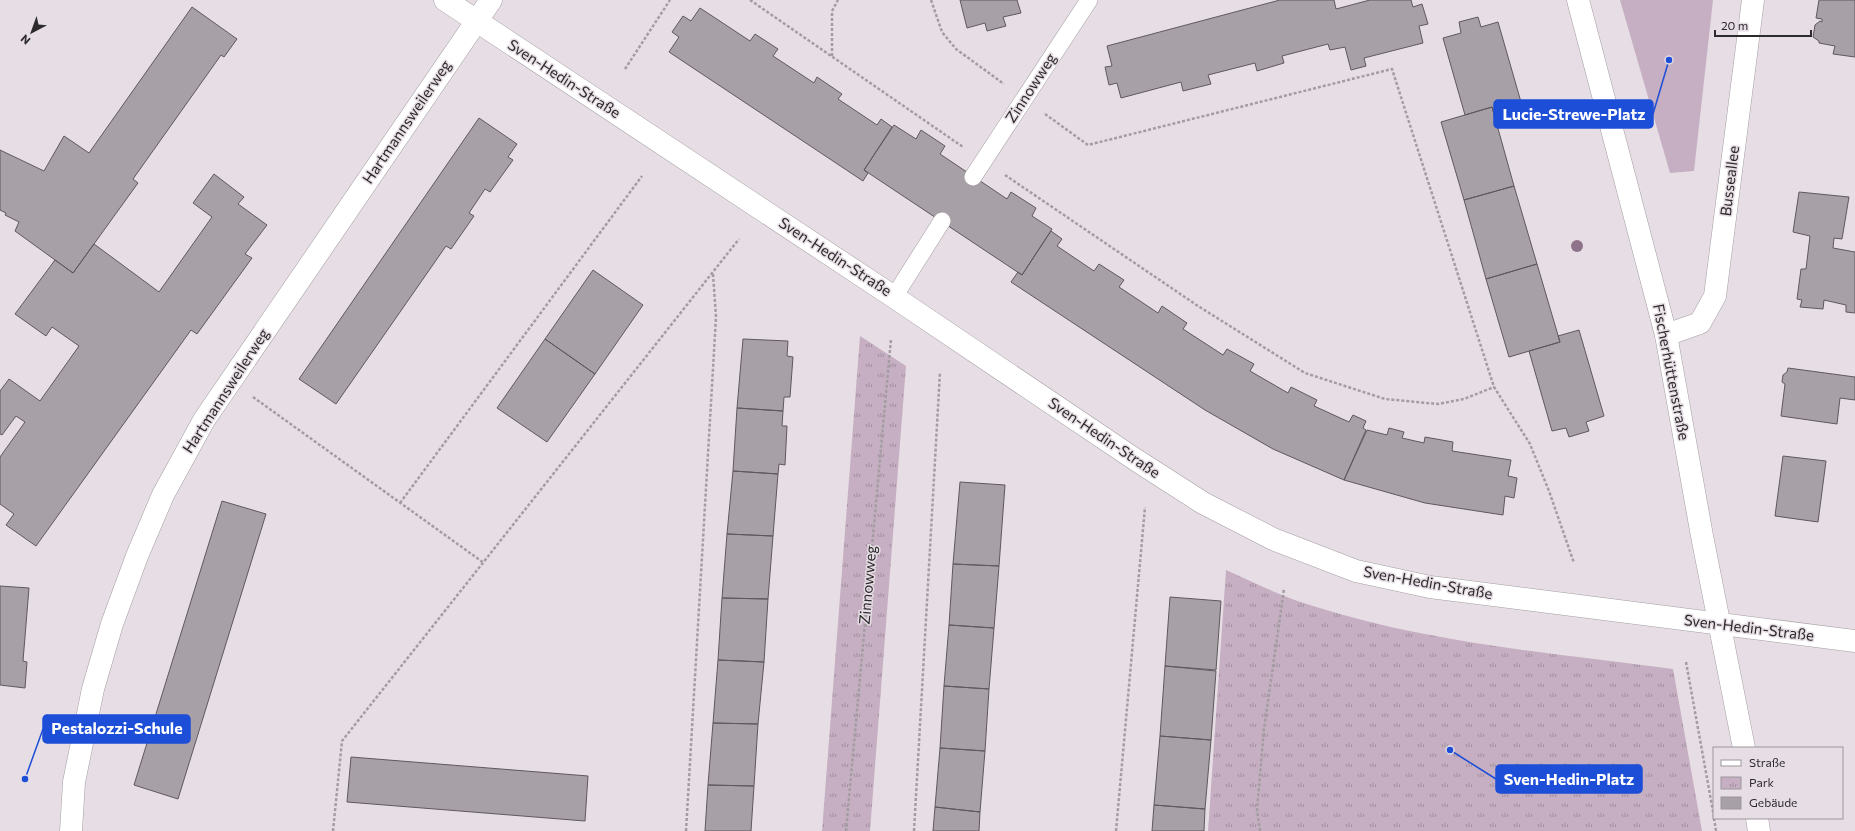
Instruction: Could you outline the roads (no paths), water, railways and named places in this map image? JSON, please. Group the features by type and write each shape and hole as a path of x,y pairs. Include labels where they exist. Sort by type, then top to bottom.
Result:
{"street":[{"name":"Sven-Hedin-Straße","path":"446,0 894,297 1136,460 1203,503 1273,539 1356,571 1430,587 1855,641"},
{"name":"Hartmannsweilerweg","path":"71,831 74,782 93,689 112,624 137,556 163,495 204,420 491,0"},
{"name":"Fischerhüttenstraße","path":"1578,0 1666,335 1702,536 1744,747"},
{"name":"Busseallee","path":"1666,335 1700,323 1716,296 1753,0"},
{"path":"1756,819 1759,831"}],"lane":[{"name":"Zinnowweg","path":"973,177 1089,0"},
{"path":"894,297 942,221"}],"place":[{"name":"Lucie-Strewe-Platz","path":"1669,60"},
{"name":"Sven-Hedin-Platz","path":"1450,750"},
{"name":"Pestalozzi-Schule","path":"25,779"}]}
